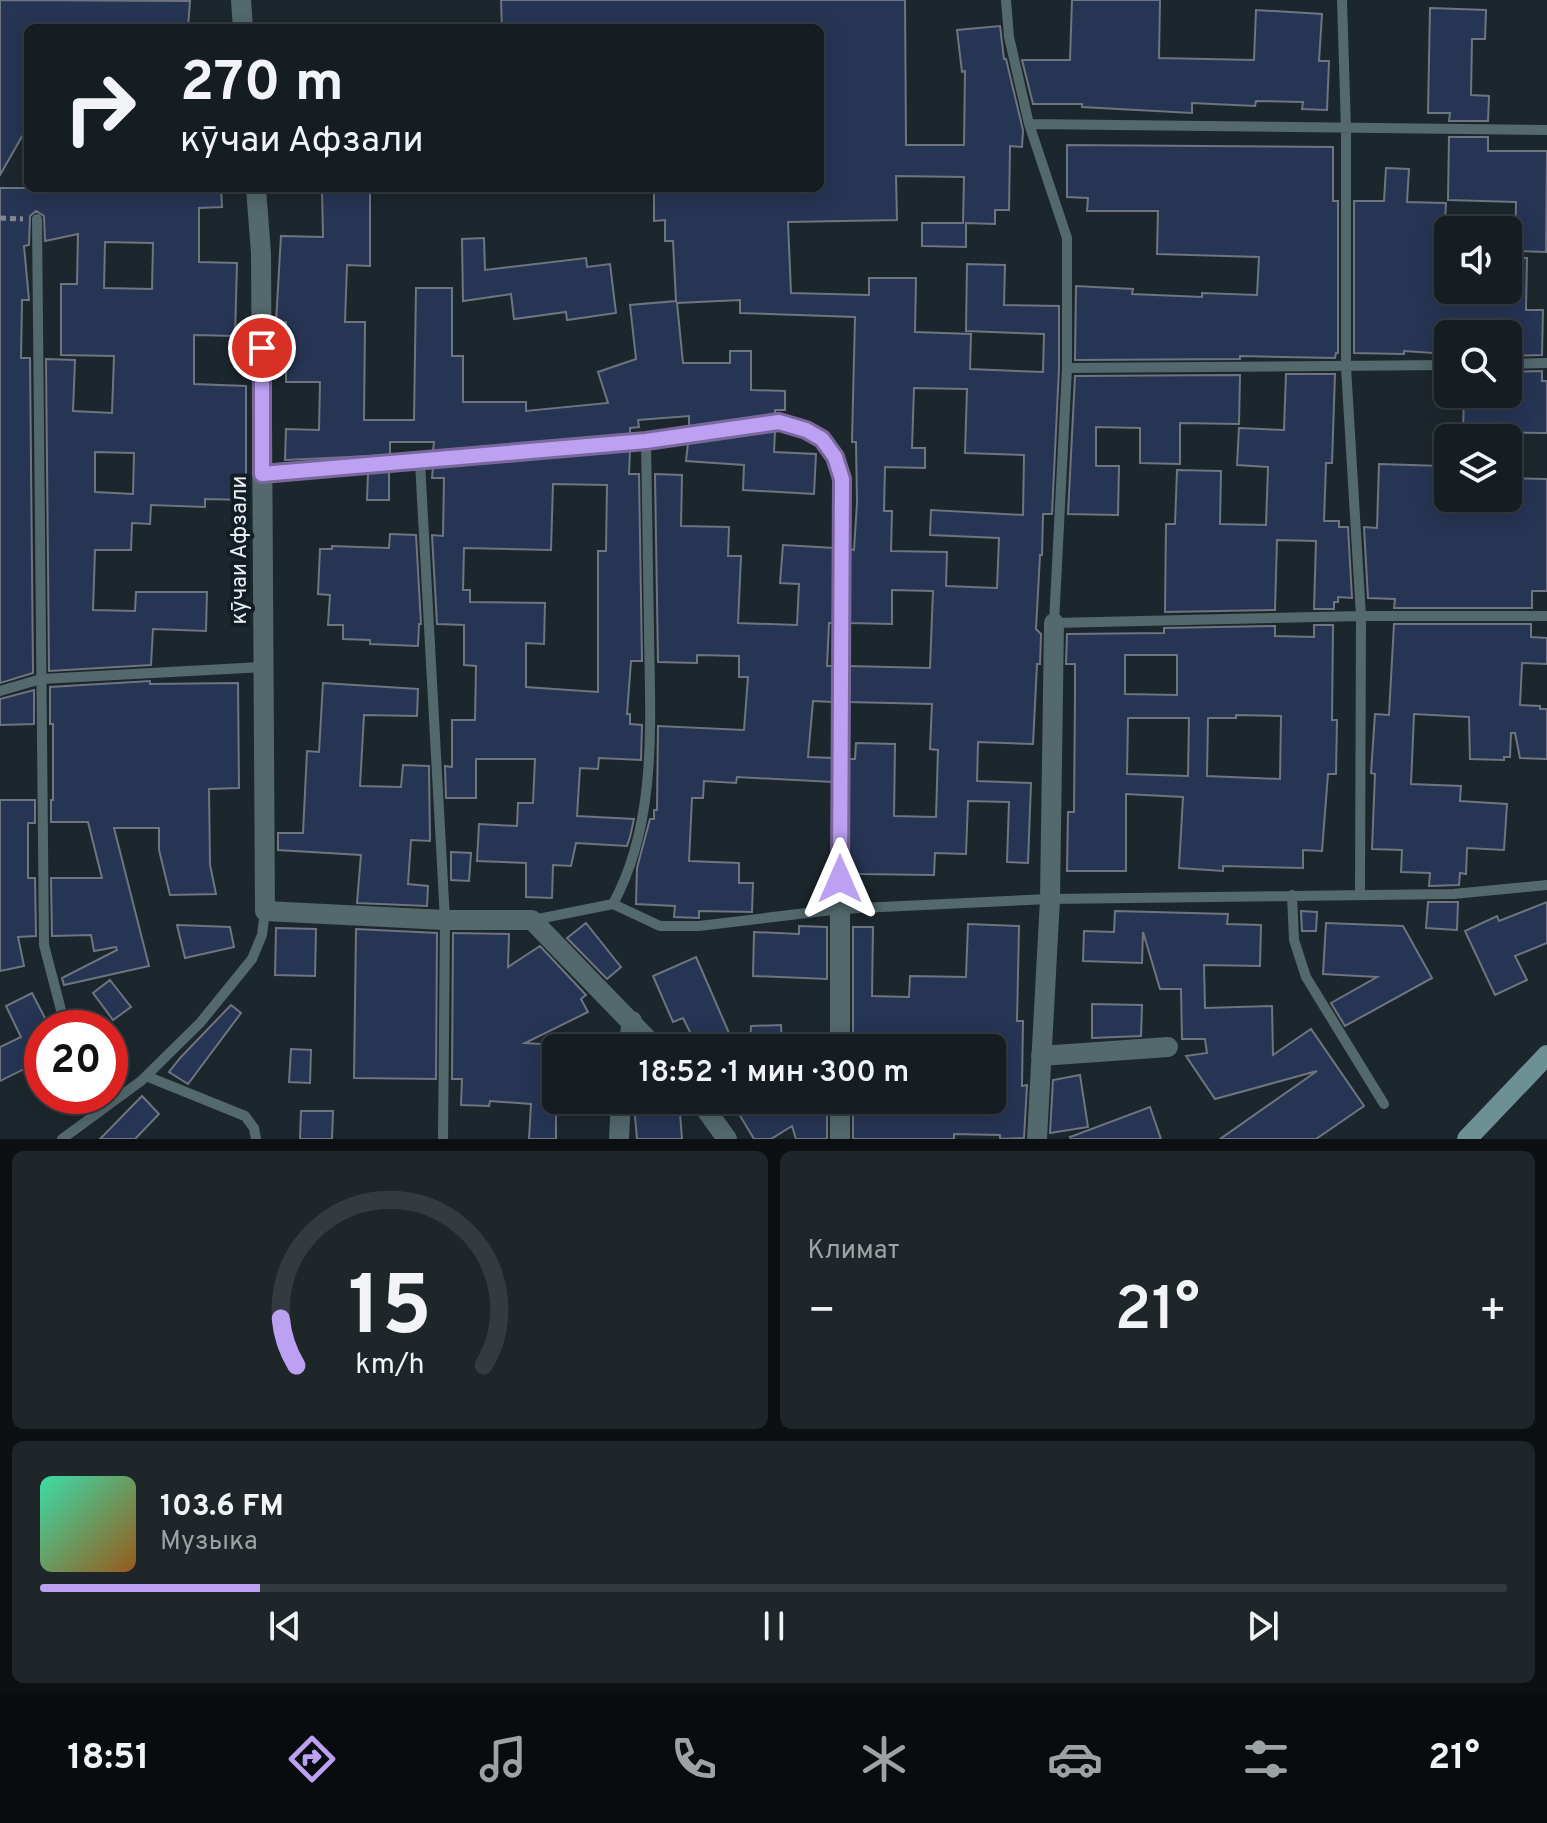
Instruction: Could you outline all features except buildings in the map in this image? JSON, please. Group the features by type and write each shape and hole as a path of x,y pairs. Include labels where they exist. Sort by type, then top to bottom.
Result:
{"street":[{"path":"241,0 243,24"},
{"name":"кӯчаи Афзали","path":"256,192 261,253 265,911"},
{"path":"1037,1139 1050,899 1054,623"},
{"path":"840,909 840,1034"},
{"path":"265,911 445,920 532,920 644,1034"},
{"path":"630,1034 632,1021"},
{"path":"1041,1056 1168,1047"},
{"path":"1467,1139 1547,1055"},
{"path":"619,1139 620,1114"},
{"path":"709,1114 727,1139"},
{"path":"840,1114 840,1139"}],"lane":[{"path":"1006,0 1009,37 1029,124 1067,238 1067,368 1054,623 1361,616 1547,616"},
{"path":"1342,0 1346,129 1346,367 1361,616 1360,894"},
{"path":"1029,124 1547,130"},
{"path":"37,219 44,945 61,1010"},
{"path":"1522,364 1547,363"},
{"path":"1067,368 1434,365"},
{"path":"262,474 646,441 779,422 806,430 822,439 835,457 842,479 840,909"},
{"path":"613,904 629,875 641,829 650,733 646,441"},
{"path":"420,462 445,920 443,1139"},
{"path":"0,691 41,679 263,667"},
{"path":"532,920 613,904 660,926 699,926 840,909 1050,899 1453,894 1547,885"},
{"path":"1292,895 1294,940 1306,977 1384,1104"},
{"path":"128,1087 146,1076 200,1023 252,959 262,935 265,911"},
{"path":"146,1076 245,1116 254,1128 256,1139"},
{"path":"63,1138 91,1114"}],"route":[{"path":"262,348 262,474 646,441 779,422 806,430 822,439 835,457 842,479 840,879"}]}
